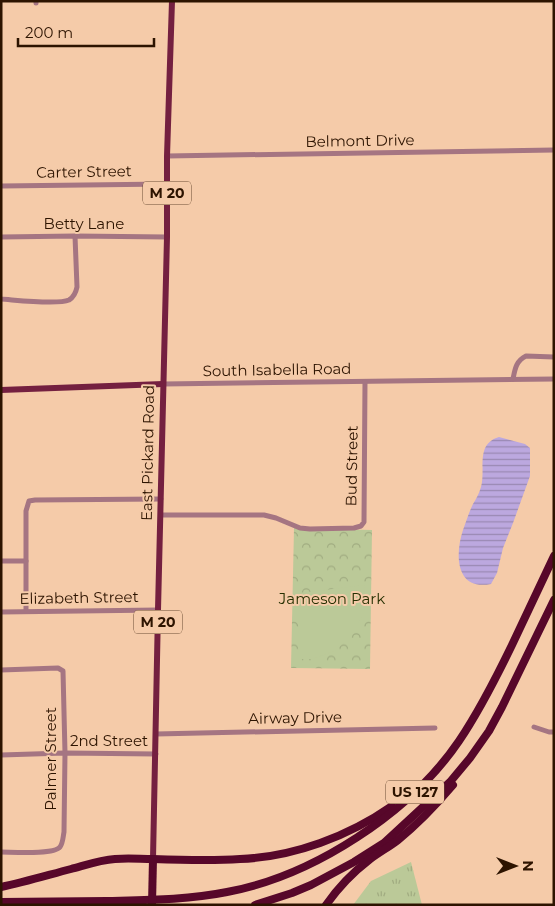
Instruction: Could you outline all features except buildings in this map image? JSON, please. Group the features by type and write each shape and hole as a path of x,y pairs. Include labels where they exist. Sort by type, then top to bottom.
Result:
{"highway":[{"name":"US 127","path":"1,902 167,900 229,892 300,868 364,833 417,790 458,742 482,704 554,556"},
{"name":"US 127","path":"255,905 311,885 354,862 384,843 450,782 489,731 554,600"},
{"path":"326,905 356,870 397,840 438,803 460,777 470,758"},
{"path":"1,887 113,859 241,859 269,856 302,848 344,833 364,824 417,790"},
{"name":"East Pickard Road","path":"152,905 154,859"}],"main road":[{"name":"East Pickard Road","path":"154,859 167,238 167,156 172,1"},
{"name":"South Isabella Road","path":"1,390 164,384"}],"street":[{"name":"Belmont Drive","path":"167,156 554,150"},
{"name":"Carter Street","path":"1,186 167,184"},
{"path":"1,299 57,302 70,300 75,294 77,287 75,236"},
{"name":"Betty Lane","path":"1,237 167,238"},
{"path":"513,379 516,366 526,356 554,357"},
{"name":"South Isabella Road","path":"164,384 554,379"},
{"name":"Bud Street","path":"161,515 264,515 300,528 310,529 354,528 360,526 364,522 366,382"},
{"path":"26,612 26,511 29,501 161,499"},
{"path":"1,561 26,561"},
{"name":"Elizabeth Street","path":"1,612 158,610"},
{"name":"Palmer Street","path":"1,670 58,668 63,671 65,753 64,832 63,842 60,847 56,851 48,852 1,852"},
{"path":"534,727 554,732"},
{"name":"Airway Drive","path":"156,734 435,728"},
{"name":"2nd Street","path":"1,755 65,753 156,754"}],"green space":[{"name":"Jameson Park","path":"294,528 372,530 370,669 291,668"},
{"path":"365,585 364,613 351,635 336,650 313,659 300,659 300,593"},
{"path":"411,862 422,905 353,905 371,881"}],"shaded area":[{"path":"499,437 525,444 530,448 530,476 503,548 497,573 491,584 479,585 470,582 464,576 461,569 459,559 460,539 470,510 481,487 484,451 492,440"}]}
